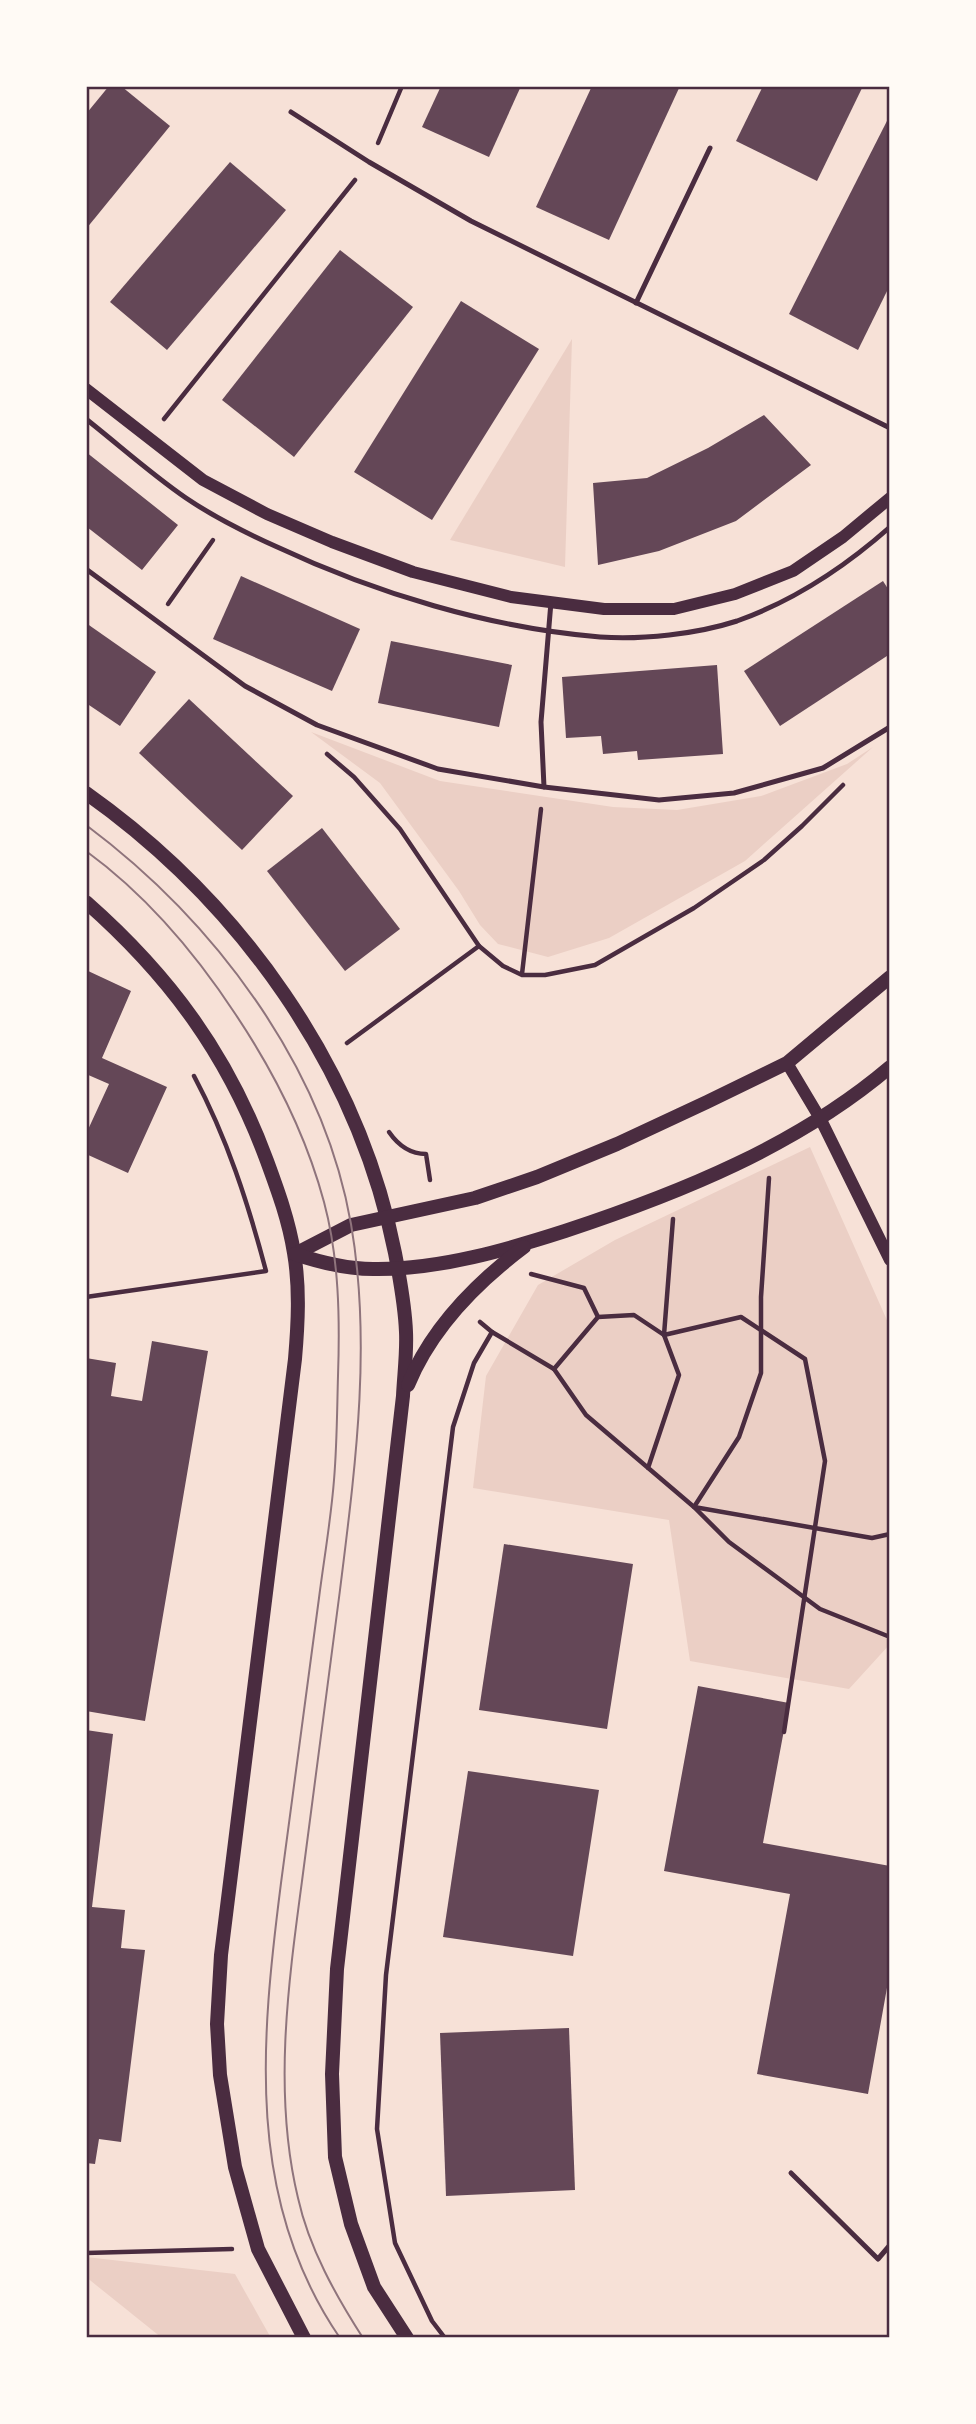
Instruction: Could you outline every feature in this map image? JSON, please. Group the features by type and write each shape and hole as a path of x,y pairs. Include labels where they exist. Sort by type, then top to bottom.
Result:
{"main road":[{"path":"86,793 151,845 199,890 246,942 290,1001 324,1057 351,1113 388,1216 406,1332 403,1396 337,1969 332,2074 335,2157 351,2224 374,2287 407,2338"},
{"path":"86,902 120,932 161,976 200,1027 235,1084 259,1138 284,1206 295,1254 298,1315 295,1359 221,1955 217,2024 220,2075 234,2167 258,2249 304,2338"},
{"path":"295,1254 351,1226 475,1198 537,1177 617,1144 787,1063 890,977"},
{"path":"295,1254 357,1268 398,1269 493,1252 532,1241 624,1212 771,1147 821,1120 864,1090 890,1067"},
{"path":"403,1396 412,1374 433,1339 461,1305 499,1266 532,1241"}],"street":[{"path":"86,389 203,480 268,514 332,542 413,572 511,597 604,609 674,609 735,594 793,572 843,537 890,498"},
{"path":"787,1063 821,1120 890,1260"}],"lane":[{"path":"291,112 369,162 471,221 890,428"},
{"path":"636,303 710,148"},
{"path":"86,419 186,498 226,522 316,565 408,599 548,630 602,637 676,635 736,621 799,593 864,550 890,527"},
{"path":"86,569 245,686 317,725 438,769 544,788 659,800 734,793 823,768 890,727"},
{"path":"544,788 541,722 551,602"},
{"path":"791,2173 878,2259 890,2245"}],"path":[{"path":"148,438 369,162 402,86"},
{"path":"156,621 226,522"},
{"path":"325,752 355,776 400,829 479,946 503,966 522,975 545,975 595,965 694,908 764,860 851,776"},
{"path":"522,975 544,788"},
{"path":"347,1043 479,946"},
{"path":"86,1297 266,1271 250,1208 228,1147 192,1072"},
{"path":"695,1507 739,1437 761,1373 761,1297 771,1147"},
{"path":"648,1468 679,1375 664,1335 675,1191"},
{"path":"499,1266 584,1288 598,1317"},
{"path":"461,1305 492,1332 554,1369 586,1415 695,1507 729,1542 820,1609 890,1637"},
{"path":"554,1369 598,1317 634,1315 664,1335 741,1317 805,1359 825,1461 784,1732"},
{"path":"445,2338 432,2321 395,2243 377,2129 386,1975 453,1427 474,1363 492,1332"},
{"path":"695,1507 872,1538 890,1534"},
{"path":"86,2253 258,2249"}],"shaded area":[{"path":"572,339 565,567 450,540"},
{"path":"311,732 440,781 613,807 677,810 761,796 847,764 873,747 745,861 609,938 548,957 498,944 480,925 459,891 380,783"},
{"path":"810,1147 890,1327 890,1644 849,1689 690,1661 669,1520 473,1488 486,1376 538,1285 615,1240"},
{"path":"86,2257 235,2274 271,2338 162,2338 86,2277"}],"building":[{"path":"109,86 121,86 170,126 86,229 86,114"},
{"path":"441,86 521,86 489,157 422,127"},
{"path":"592,86 680,86 609,240 536,207"},
{"path":"763,86 863,86 817,181 736,141"},
{"path":"890,115 890,285 858,350 789,314"},
{"path":"230,162 286,210 167,350 110,302"},
{"path":"340,250 413,307 294,457 222,400"},
{"path":"461,301 539,349 432,520 354,472"},
{"path":"764,415 811,465 736,521 659,551 598,565 593,483 647,478 708,448"},
{"path":"86,452 178,525 142,570 87,527 86,529"},
{"path":"241,576 360,629 332,691 213,639"},
{"path":"883,581 890,592 890,654 780,726 744,671"},
{"path":"86,623 156,672 120,726 86,703"},
{"path":"391,641 512,665 499,727 378,703"},
{"path":"717,665 723,754 638,760 637,751 603,754 601,736 566,738 562,677"},
{"path":"189,699 293,796 242,850 139,753"},
{"path":"322,828 400,929 345,971 267,871"},
{"path":"86,970 131,991 102,1058 167,1087 128,1173 86,1154 86,1134 109,1084 86,1074"},
{"path":"152,1341 208,1351 145,1721 86,1711 86,1358 116,1363 111,1396 142,1401"},
{"path":"504,1544 633,1564 607,1729 479,1710"},
{"path":"698,1686 789,1703 763,1843 890,1866 890,1971 868,2094 757,2074 790,1894 664,1871"},
{"path":"86,1730 113,1734 92,1907 125,1910 121,1948 145,1950 121,2142 99,2139 95,2164 86,2163"},
{"path":"468,1771 599,1790 573,1956 443,1937"},
{"path":"569,2028 575,2190 446,2196 440,2033"}],"tram line":[{"path":"86,825 133,863 177,905 218,951 256,1000 288,1052 316,1108 337,1165 351,1224 360,1315 361,1361 356,1453 292,1960 285,2040 285,2080 290,2159 303,2217 324,2271 363,2338"},
{"path":"86,851 129,886 168,926 204,970 250,1037 288,1105 308,1153 324,1202 333,1245 339,1332 334,1480 274,1942 266,2060 267,2118 274,2175 288,2231 309,2285 340,2338"}]}
